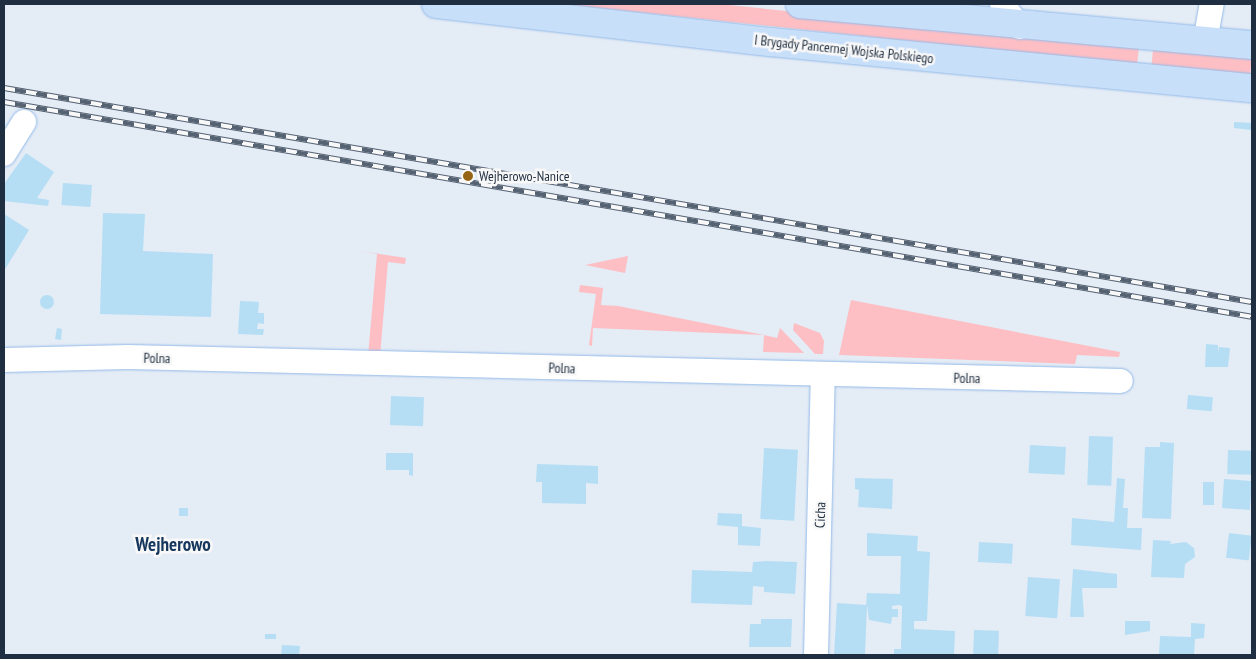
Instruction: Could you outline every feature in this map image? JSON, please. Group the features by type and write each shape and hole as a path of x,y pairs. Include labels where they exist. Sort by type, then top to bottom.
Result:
{"main road":[{"name":"I Brygady Pancernej Wojska Polskiego","path":"436,4 771,42 1252,88"},
{"path":"800,4 1020,26 1252,46"}],"street":[{"path":"1002,4 1020,26"},
{"path":"1205,42 1212,4"},
{"path":"4,154 24,122"},
{"name":"Polna","path":"4,360 138,357 1121,381"},
{"name":"Cicha","path":"816,655 823,375"}],"shaded area":[{"path":"561,4 719,4 1139,47 1137,65"},
{"path":"1153,49 1252,58 1250,76 1151,67"},
{"path":"360,251 406,258 405,264 388,262 380,356 368,356 377,254"},
{"path":"628,256 625,273 585,265"},
{"path":"580,285 603,288 601,305 618,306 764,335 593,328 592,346 589,345 596,294 579,292"},
{"path":"851,300 1120,352 1119,357 1077,355 1075,364 839,355"},
{"path":"794,323 820,333 824,341 823,354 815,354 793,330"},
{"path":"780,328 804,353 763,352 764,335 777,338"}],"building":[{"path":"1234,122 1252,123 1251,130 1234,128"},
{"path":"26,153 54,172 37,198 49,200 48,206 4,201 4,184"},
{"path":"63,183 92,185 90,207 61,205"},
{"path":"103,213 145,214 143,251 213,254 211,317 100,314"},
{"path":"4,214 29,230 4,271"},
{"path":"47,295 52,297 54,302 52,307 47,309 42,307 40,302 42,297"},
{"path":"240,301 259,302 258,313 264,313 264,324 258,323 257,329 264,329 263,335 238,334"},
{"path":"57,328 62,329 61,340 55,339"},
{"path":"1206,344 1218,345 1218,353 1219,347 1230,348 1228,367 1205,367"},
{"path":"1188,395 1213,397 1212,411 1187,409"},
{"path":"391,396 424,397 423,426 390,425"},
{"path":"1089,436 1113,437 1111,486 1087,485"},
{"path":"1160,442 1174,443 1171,519 1142,518 1145,447 1160,447"},
{"path":"1030,445 1066,447 1064,475 1029,473"},
{"path":"764,448 798,450 794,521 760,519"},
{"path":"1228,450 1252,451 1251,475 1227,474"},
{"path":"386,453 413,453 413,476 409,475 409,470 386,470"},
{"path":"537,464 598,466 598,484 586,483 586,504 542,503 542,482 536,482"},
{"path":"855,478 893,479 892,509 858,507 859,490 855,489"},
{"path":"1117,478 1125,479 1123,508 1128,508 1127,528 1142,528 1141,550 1071,545 1072,518 1114,522"},
{"path":"1224,479 1252,481 1250,510 1222,508"},
{"path":"1203,482 1214,482 1214,505 1203,505"},
{"path":"179,508 188,508 188,516 179,516"},
{"path":"718,513 742,514 742,526 761,528 760,546 738,545 738,527 717,525"},
{"path":"867,533 918,536 917,551 930,552 927,621 914,621 914,629 955,631 954,655 894,655 894,649 901,649 902,606 892,606 892,609 898,609 898,617 892,617 891,624 869,620 867,605 865,655 834,655 837,603 866,605 867,593 900,594 901,556 867,556"},
{"path":"1229,533 1252,536 1249,561 1226,558"},
{"path":"1153,540 1171,541 1170,544 1186,542 1194,548 1195,557 1185,564 1184,578 1151,577"},
{"path":"979,542 1013,544 1012,564 978,562"},
{"path":"753,562 797,562 795,594 764,592 764,587 753,586 752,605 691,603 692,570 752,572"},
{"path":"1073,569 1117,574 1117,588 1082,588 1084,617 1070,617"},
{"path":"1028,577 1060,579 1057,618 1025,616"},
{"path":"761,619 792,619 791,647 749,647 750,624 761,624"},
{"path":"1125,621 1150,621 1150,631 1125,635"},
{"path":"1191,623 1205,624 1204,638 1195,639 1194,655 1159,655 1160,636 1191,637"},
{"path":"974,630 999,631 998,655 973,655"},
{"path":"265,634 276,634 276,639 265,639"},
{"path":"282,645 300,646 299,655 281,655"}],"railway":[{"path":"4,88 1252,302"},
{"path":"4,102 1252,317"}],"place":[{"name":"Wejherowo-Nanice","path":"468,176"}],"district":[{"name":"Wejherowo","path":"173,545"}]}
